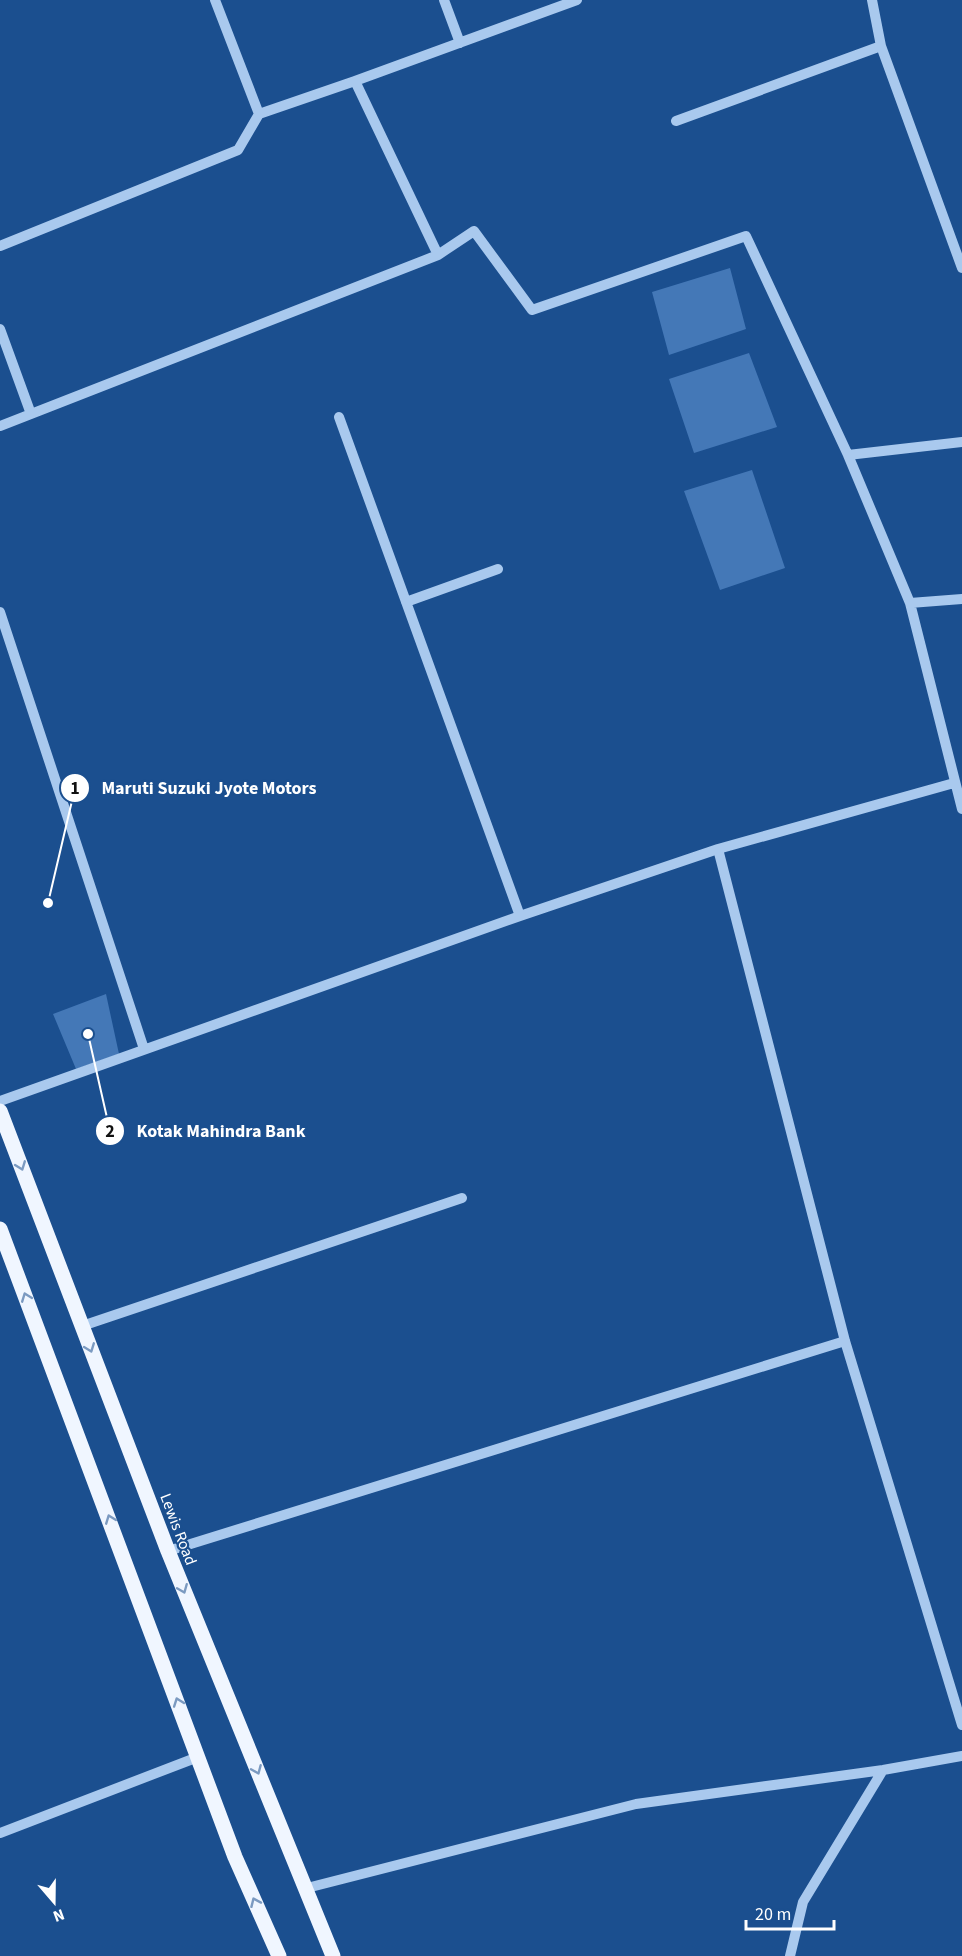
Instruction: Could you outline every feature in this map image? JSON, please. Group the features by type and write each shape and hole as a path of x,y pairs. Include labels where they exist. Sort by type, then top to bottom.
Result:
{"main road":[{"name":"Lewis Road","path":"0,1111 168,1551 333,1956"},
{"path":"0,1229 235,1857 279,1956"}],"street":[{"path":"215,0 259,114"},
{"path":"444,0 460,43"},
{"path":"0,246 238,150 259,114 577,0"},
{"path":"872,0 881,46 962,268"},
{"path":"676,121 881,46"},
{"path":"355,81 438,255"},
{"path":"0,426 438,255 474,231 532,310 746,236 848,455 910,603 962,809"},
{"path":"0,329 31,414"},
{"path":"339,417 520,916"},
{"path":"848,455 962,442"},
{"path":"406,602 498,568"},
{"path":"910,603 962,599"},
{"path":"0,612 144,1049"},
{"path":"0,1101 520,916 718,849 954,783"},
{"path":"718,849 844,1341 962,1725"},
{"path":"82,1326 462,1198"},
{"path":"168,1551 844,1341"},
{"path":"307,1888 636,1804 883,1770 962,1756"},
{"path":"0,1833 198,1757"},
{"path":"790,1956 803,1902 883,1770"}],"building":[{"path":"730,268 746,329 669,355 652,292"},
{"path":"749,353 777,427 694,453 669,379"},
{"path":"752,470 785,568 720,590 684,491"},
{"path":"106,994 119,1054 76,1069 53,1014"}],"place":[{"name":"Maruti Suzuki Jyote Motors","path":"48,903"},
{"name":"Kotak Mahindra Bank","path":"88,1034"}]}
